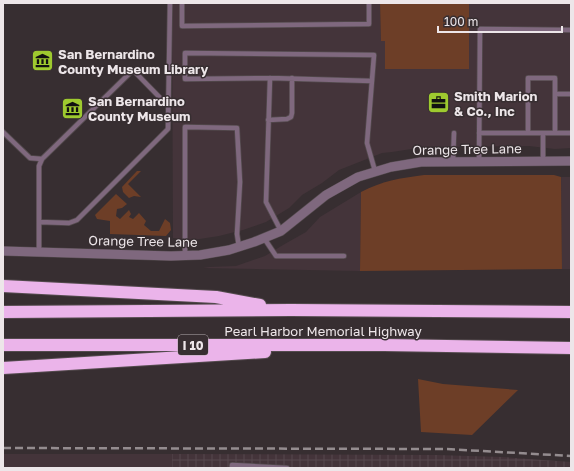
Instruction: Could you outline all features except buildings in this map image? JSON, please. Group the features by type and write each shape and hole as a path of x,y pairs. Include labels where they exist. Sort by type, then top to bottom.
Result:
{"highway":[{"path":"3,286 216,297 291,310"},
{"name":"Pearl Harbor Memorial Highway","path":"3,312 291,310 571,312"},
{"name":"Pearl Harbor Memorial Highway","path":"3,345 384,345 571,348"},
{"path":"3,368 384,345"}],"street":[{"name":"Orange Tree Lane","path":"3,251 185,256 200,255 239,247 281,231 326,195 358,177 375,171 421,162 571,161"}],"lane":[{"path":"39,222 69,223 77,220 168,129 170,3"},
{"path":"182,3 182,26 369,24 369,3"},
{"path":"479,162 480,30 571,30"},
{"path":"372,81 292,78 184,79 185,53 374,55 372,81 366,143 375,171"},
{"path":"39,252 39,166 42,159 133,70 168,106"},
{"path":"270,78 266,202 281,231"},
{"path":"268,120 291,118 292,78"},
{"path":"528,133 528,78 555,78 555,133"},
{"path":"555,94 571,94"},
{"path":"185,256 185,126 237,128 240,182 237,234 239,247"},
{"path":"3,132 30,158 42,159"},
{"path":"454,133 454,161"},
{"path":"479,133 571,133"},
{"path":"543,133 543,161"},
{"path":"264,238 276,256 344,256"},
{"path":"232,468 232,465 287,468"}],"shaded area":[{"path":"172,3 380,3 381,40 385,40 385,69 469,69 469,3 571,3 571,148 555,149 529,146 424,147 382,153 339,170 322,183 302,195 289,208 266,222 219,236 193,240 173,238"},
{"path":"380,3 469,3 469,69 385,69 385,41 381,41"},
{"path":"137,171 141,171 128,184 141,197 134,196 129,198 123,192 122,187"},
{"path":"424,175 554,175 561,177 562,269 360,271 361,192 391,180"},
{"path":"561,177 571,177 571,269 562,269"},
{"path":"361,192 360,271 203,268 236,266 265,256 306,232 320,217"},
{"path":"116,194 127,204 122,208 117,209 116,216 120,219 129,210 131,214 129,217 133,219 139,213 146,221 144,225 151,231 159,231 165,219 170,223 171,230 166,236 110,234 110,221 97,219 95,215"},
{"path":"418,379 443,384 518,390 472,435 421,432"},
{"path":"3,454 172,454 172,468 3,468"},
{"path":"172,454 437,455 502,457 571,462 571,468 172,468"}],"railway":[{"path":"3,448 446,449 571,456"}],"place":[{"name":"San Bernardino County Museum Library","path":"42,61"},
{"name":"Smith Marion & Co., Inc","path":"438,103"},
{"name":"San Bernardino County Museum","path":"73,108"}]}
